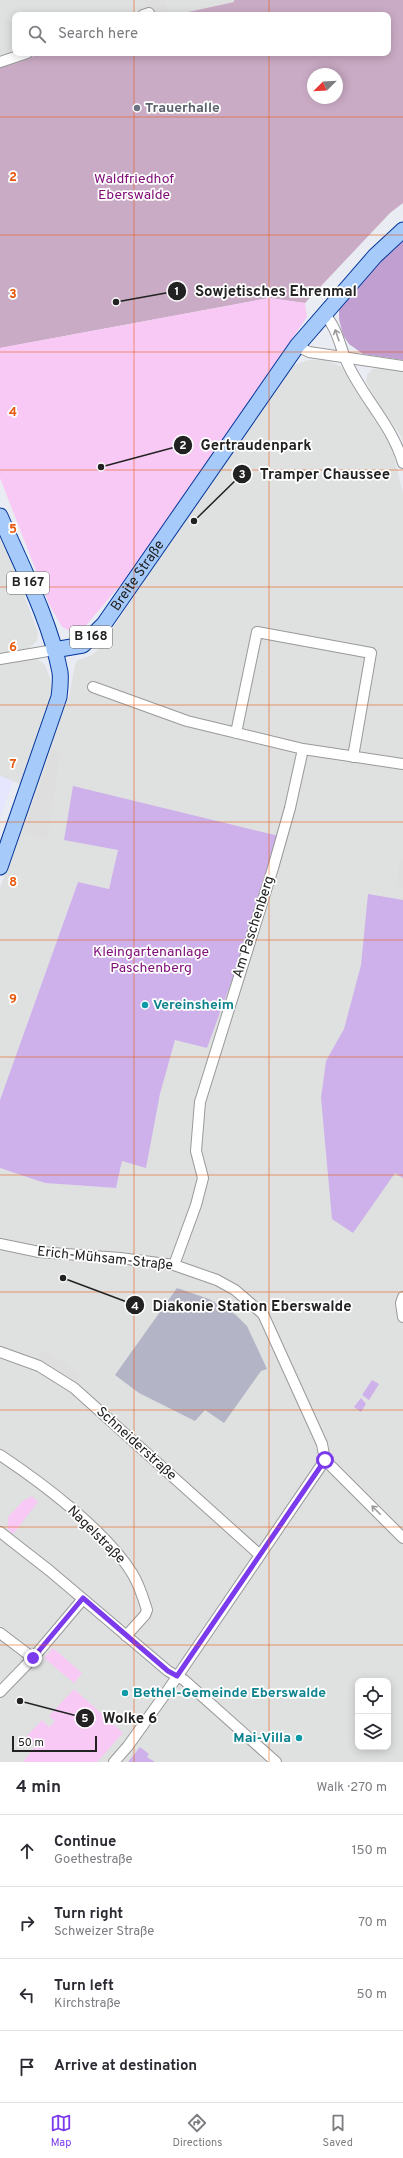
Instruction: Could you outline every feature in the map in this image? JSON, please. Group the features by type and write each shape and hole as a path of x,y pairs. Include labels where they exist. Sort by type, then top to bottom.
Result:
{"main road":[{"name":"B 168","path":"324,314 375,256 403,230"},
{"name":"Breite Straße","path":"54,650 83,645 104,624 297,346 324,314"},
{"name":"B 167","path":"0,516 43,618 60,673 59,697 0,867"}],"street":[{"path":"0,62 18,56"},
{"path":"324,314 332,322 345,359 356,382 393,436 403,463"},
{"path":"297,346 309,352 345,359 403,366"},
{"path":"236,733 257,632 371,653 353,757"},
{"path":"0,659 54,650"},
{"path":"94,687 187,721 303,748 403,764"},
{"name":"Am Paschenberg","path":"174,1265 196,1205 203,1178 196,1151 200,1102 275,860 290,808 303,748"},
{"name":"Erich-Mühsam-Straße","path":"0,1244 39,1252 120,1258 174,1265 217,1280 234,1290 263,1314 322,1444 325,1460"},
{"path":"403,1297 401,1304 403,1317"},
{"name":"Schneiderstraße","path":"0,1352 38,1366 74,1388 260,1555"},
{"name":"Nagelstraße","path":"0,1455 55,1496 103,1539 128,1568 142,1595 147,1610 145,1615 126,1636"},
{"path":"114,1762 128,1746 177,1676 325,1460 403,1538"},
{"path":"0,1532 83,1598 168,1671 177,1676 276,1762"},
{"path":"0,1692 33,1658 83,1598"},
{"path":"0,1634 33,1658"}],"shaded area":[{"path":"0,0 234,0 234,2 188,12 148,12 147,8 135,12 12,12 12,52 0,56"},
{"path":"146,0 165,0 168,12 148,12"},
{"path":"403,239 403,360 363,354 349,344 343,335 339,319 339,306 361,277"},
{"path":"269,298 305,303 307,317 129,575 81,631 75,633 62,627 49,604 0,478 0,348"},
{"path":"309,360 325,360 340,366 350,378 392,449 403,493 403,1762 0,1762 0,1168 45,1183 116,1188 122,1161 146,1167 160,1094 175,1040 207,1048 118,850 109,889 78,882 0,1100 0,888 46,753 69,696 75,665 78,660 92,655 99,649 202,494 294,365"},
{"path":"380,368 403,371 403,444 402,438 373,396 366,381 367,375 372,369"},
{"path":"0,533 38,632 37,641 30,647 32,659 37,659 45,665 51,681 51,694 20,784 0,776"},
{"path":"53,749 61,752 47,840 23,832"},
{"path":"0,776 13,781 0,818"},
{"path":"400,858 403,859 403,888 396,886"},
{"path":"177,1288 209,1299 236,1315 247,1326 267,1369 261,1371 224,1423 205,1410 195,1421 139,1393 115,1375"},
{"path":"44,1350 81,1374 76,1382 39,1358"},
{"path":"32,1496 38,1502 13,1534 8,1529 8,1517 23,1501"},
{"path":"53,1648 82,1673 74,1683 44,1658"},
{"path":"74,1689 123,1733 97,1762 23,1762 36,1745 26,1737 42,1720 49,1727 55,1721 49,1716"}],"green space":[{"name":"Waldfriedhof Eberswalde","path":"234,0 403,0 403,203 390,213 305,303 269,298 0,348 0,67 34,56 391,56 391,12 188,12 234,2"},
{"name":"Kleingartenanlage Paschenberg","path":"73,786 279,836 273,868 207,1048 175,1040 160,1094 146,1168 122,1161 116,1188 45,1183 0,1168 0,1100 78,882 109,889 118,850 64,840"},
{"path":"368,894 403,900 403,1178 395,1173 353,1233 332,1219 321,1098 326,1061 344,1029 361,965"},
{"path":"372,1380 379,1384 369,1400 362,1395"},
{"path":"361,1398 366,1404 361,1412 354,1407"},
{"path":"140,1747 149,1754 147,1757 155,1762 128,1762"}],"place":[{"name":"Trauerhalle","path":"137,108"},
{"name":"Sowjetisches Ehrenmal","path":"116,302"},
{"name":"Gertraudenpark","path":"101,467"},
{"name":"Tramper Chaussee","path":"194,521"},
{"name":"Vereinsheim","path":"145,1005"},
{"name":"Diakonie Station Eberswalde","path":"63,1278"},
{"name":"Bethel-Gemeinde Eberswalde","path":"125,1693"},
{"name":"Wolke 6","path":"20,1701"},
{"name":"Mai-Villa","path":"299,1738"}],"route":[{"path":"33,1658 83,1598 168,1671 177,1676 325,1460"}]}
